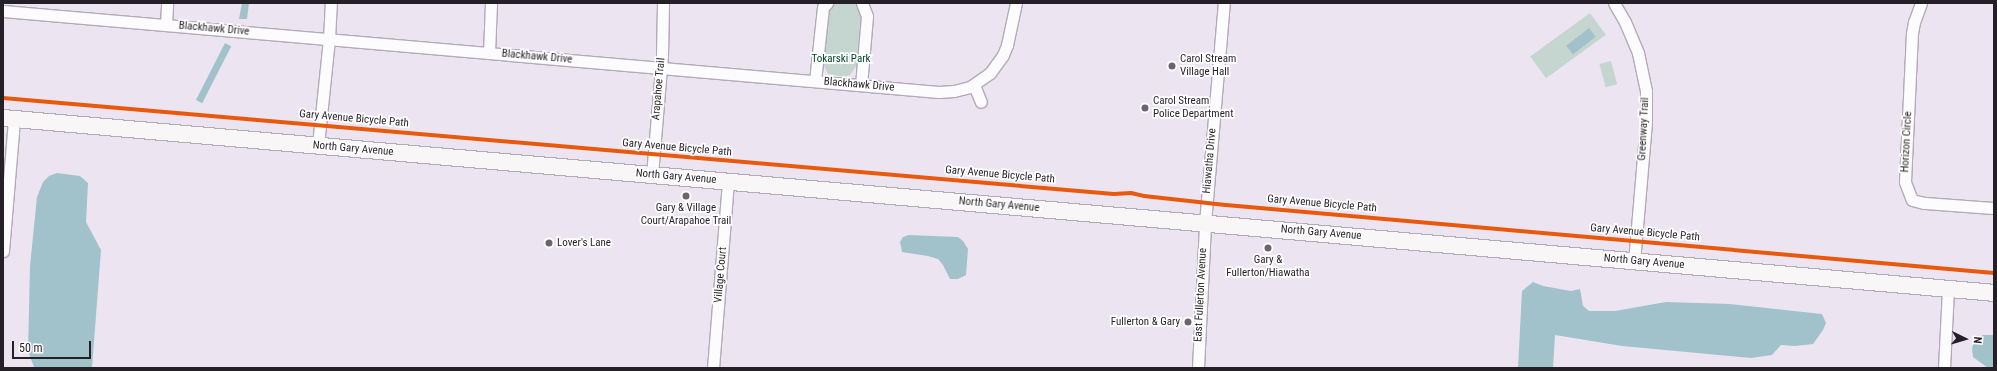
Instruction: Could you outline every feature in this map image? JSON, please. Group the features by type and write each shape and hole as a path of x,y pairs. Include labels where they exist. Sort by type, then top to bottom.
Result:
{"street":[{"path":"166,25 167,3"},
{"path":"318,146 330,40 331,3"},
{"path":"488,53 491,3"},
{"name":"Arapahoe Trail","path":"652,175 661,67 663,3"},
{"path":"815,81 823,7 827,3"},
{"path":"861,85 867,16 862,3"},
{"name":"Blackhawk Drive","path":"5,8 330,40 661,67 939,92 954,91 974,85 990,73 1003,55 1007,45 1016,3"},
{"name":"Hiawatha Drive","path":"1205,222 1224,3"},
{"name":"Horizon Circle","path":"1921,3 1914,22 1905,182 1912,200 1994,208"},
{"name":"Greenway Trail","path":"1618,4 1632,35 1638,53 1642,68 1646,102 1634,261"},
{"path":"974,85 981,102"},
{"path":"3,251 9,118"},
{"name":"North Gary Avenue","path":"9,118 1205,222 1994,293"},
{"name":"Village Court","path":"713,368 728,181"},
{"name":"East Fullerton Avenue","path":"1198,368 1205,222"},
{"path":"1944,368 1948,289"}],"green space":[{"name":"Tokarski Park","path":"832,3 858,3 861,12 857,65 850,75 845,77 828,74 823,64 828,10"},
{"path":"1590,13 1606,35 1546,78 1530,56"},
{"path":"1611,61 1617,84 1606,87 1599,64"}],"water":[{"path":"242,3 249,3 247,19 239,19"},
{"path":"1589,28 1596,37 1573,55 1566,46"},
{"path":"225,43 231,46 202,103 196,100"},
{"path":"57,173 80,176 88,183 86,222 101,250 92,368 34,367 28,351 30,266 37,197 43,182 49,176"},
{"path":"909,235 958,237 963,241 968,249 966,275 958,279 950,279 943,265 938,259 902,252 900,242 903,237"},
{"path":"1533,282 1543,286 1571,291 1580,289 1583,306 1589,311 1615,311 1666,302 1730,304 1822,314 1826,323 1813,344 1795,346 1781,345 1772,355 1751,358 1622,346 1555,335 1553,368 1518,368 1522,291"},
{"path":"1983,335 1994,335 1994,368 1988,368 1973,357 1972,348 1975,340"}],"cycle path":[{"name":"Gary Avenue Bicycle Path","path":"3,98 1114,194 1131,193 1144,196 1226,205 1994,273"}],"place":[{"name":"Carol Stream Village Hall","path":"1172,66"},
{"name":"Carol Stream Police Department","path":"1145,108"},
{"name":"Gary & Village Court/Arapahoe Trail","path":"686,196"},
{"name":"Lover's Lane","path":"549,243"},
{"name":"Gary & Fullerton/Hiawatha","path":"1268,248"},
{"name":"Fullerton & Gary","path":"1188,322"}]}
